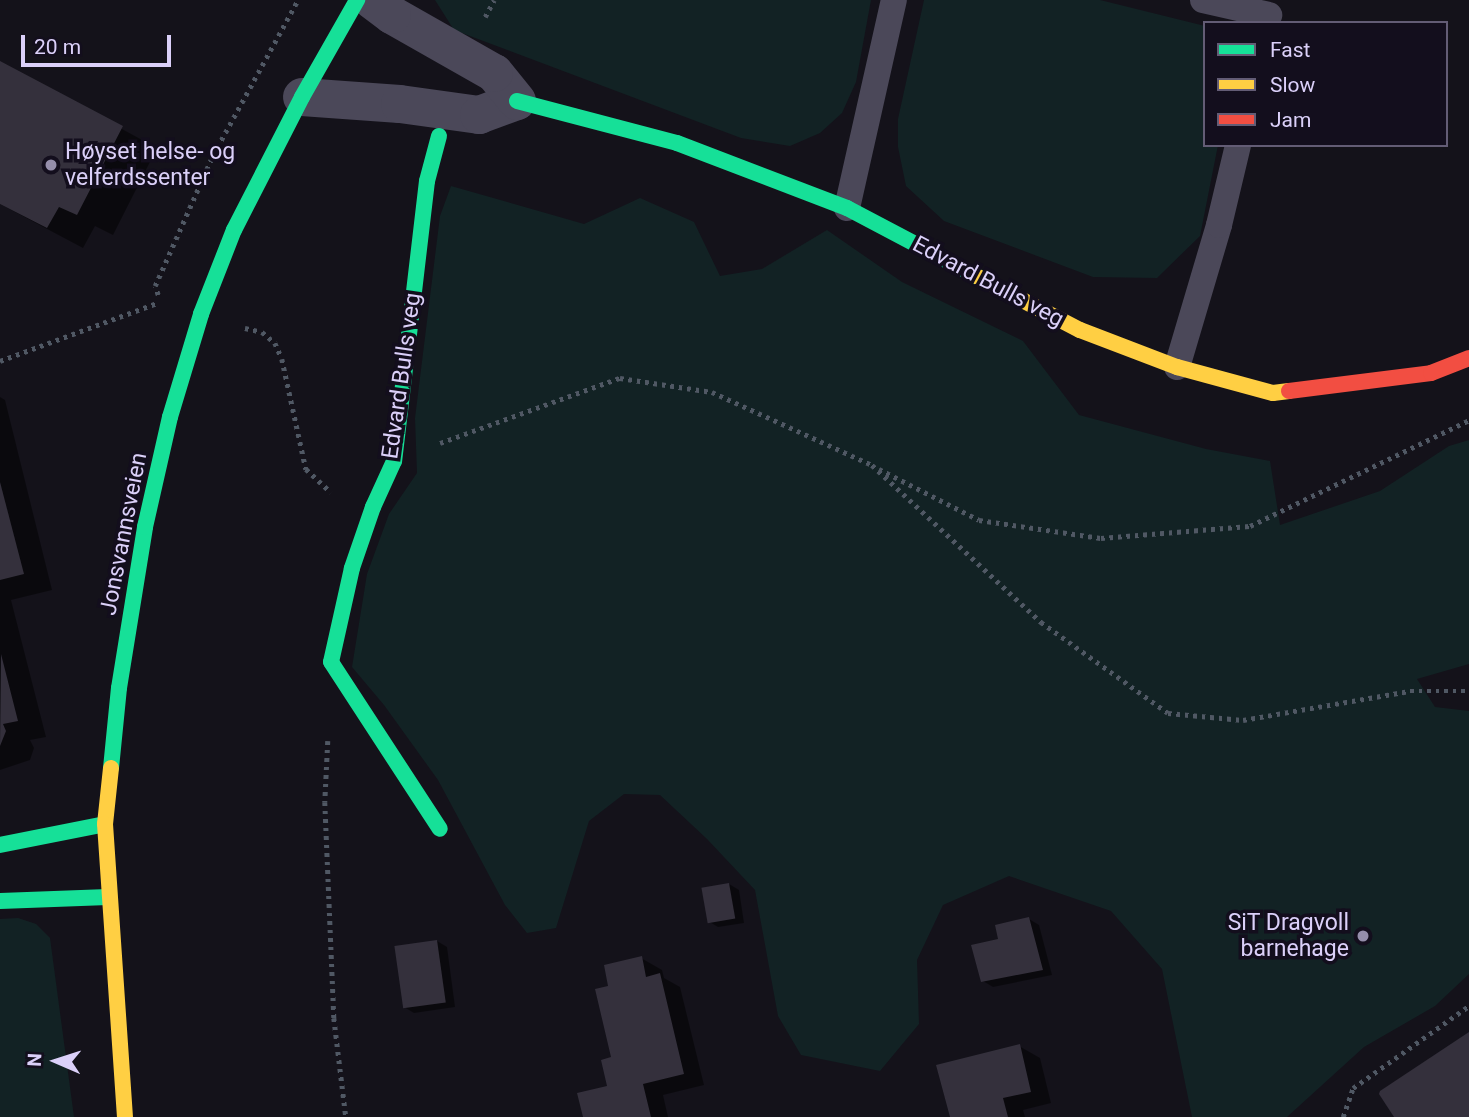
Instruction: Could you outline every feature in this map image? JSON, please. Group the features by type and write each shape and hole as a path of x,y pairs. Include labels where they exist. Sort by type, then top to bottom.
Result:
{"street":[{"name":"Jonsvannsveien","path":"125,1117 105,824 121,675 145,527 170,417 201,314 234,230 302,97 357,0"},
{"path":"302,97 400,104 479,115 517,101 494,73 392,15 372,0"},
{"name":"Edvard Bulls veg","path":"517,101 677,143 848,208 1080,330 1177,366 1273,393 1431,373 1469,358"},
{"name":"Edvard Bulls veg","path":"439,136 427,181 394,461 373,508 352,568 331,662 440,829"},
{"path":"0,845 105,824"},
{"path":"0,901 108,897"}],"lane":[{"path":"848,208 894,0"},
{"path":"1203,0 1270,13"},
{"path":"1177,366 1219,225 1238,147"}],"path":[{"path":"159,302 155,286 213,155 298,0"},
{"path":"0,361 159,302 169,305"},
{"path":"235,324 262,332 275,343 282,359 306,469 341,500 373,508"},
{"path":"394,461 620,378 712,392 873,465 979,520 1101,538 1250,526 1469,420"},
{"path":"873,465 1041,622 1168,713 1243,720 1410,691 1469,691"},
{"path":"328,738 325,802 334,1017 346,1117"},
{"path":"1343,1117 1353,1088 1469,1006"}],"shaded area":[{"path":"435,0 871,0 856,82 842,113 820,133 790,146 741,138 454,30"},
{"path":"924,0 1100,0 1203,26 1203,147 1218,147 1200,236 1157,278 1093,277 944,221 906,186 898,147 898,119"},
{"path":"451,186 584,224 640,198 694,222 720,276 762,269 827,230 902,282 1023,341 1079,415 1206,449 1270,461 1280,525 1380,491 1449,446 1469,440 1469,664 1417,679 1435,707 1469,711 1469,974 1435,1006 1364,1047 1287,1117 1192,1117 1162,969 1111,911 1009,876 943,905 917,960 919,1024 880,1071 801,1055 778,1016 755,890 707,839 660,795 624,794 589,821 556,928 527,933 505,905 438,780 384,705 352,667 367,574 389,514 417,473 415,418 440,216"},
{"path":"18,918 36,924 50,938 74,1117 0,1117 0,919"}],"building":[{"name":"Høyset helse- og velferdssenter","path":"0,61 123,126 77,215 59,207 47,228 0,204"},
{"path":"0,482 24,574 0,580"},
{"path":"1,654 18,721 3,724 6,731 0,746"},
{"path":"729,883 735,918 708,923 701,888"},
{"path":"1029,917 1043,970 981,982 971,945 998,939 995,925"},
{"path":"437,940 446,1002 403,1008 394,946"},
{"path":"642,956 646,977 660,973 684,1074 643,1084 651,1117 583,1117 577,1093 607,1086 601,1060 611,1057 595,989 608,986 604,965"},
{"path":"1469,1032 1469,1117 1394,1117 1379,1094 1380,1091"},
{"path":"1020,1044 1031,1092 1003,1098 1008,1117 950,1117 936,1065"}],"traffic: fast":[{"path":"111,768 119,688 145,527 170,417 201,314 234,230 302,97 357,0"},
{"path":"517,101 677,143 847,208 978,277"},
{"path":"439,136 427,181 394,461 373,507 352,568 331,662 440,829"},
{"path":"0,845 105,824"},
{"path":"0,901 108,897"}],"traffic: slow":[{"path":"978,277 1080,330 1177,367 1273,393 1289,391"},
{"path":"111,768 105,824 125,1117"}],"traffic: jam":[{"path":"1289,391 1431,373 1469,358"}],"place":[{"name":"Høyset helse- og velferdssenter","path":"51,165"},
{"name":"SiT Dragvoll barnehage","path":"1363,936"}]}
